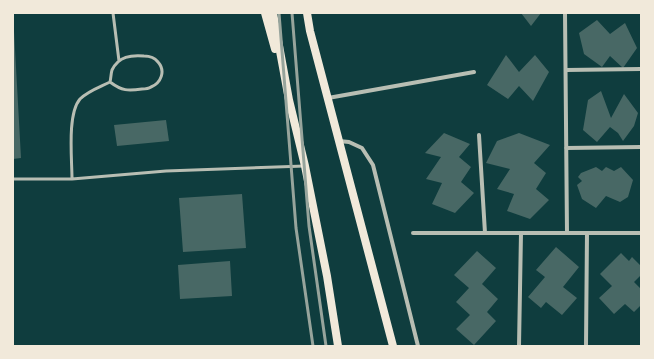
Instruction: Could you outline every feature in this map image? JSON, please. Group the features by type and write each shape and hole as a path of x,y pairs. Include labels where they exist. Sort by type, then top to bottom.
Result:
{"main road":[{"path":"265,13 289,100 305,166 327,276 338,346"},
{"path":"273,13 289,100"},
{"path":"307,13 310,31 393,346"}],"street":[{"path":"565,13 567,233"},
{"path":"566,70 641,69"},
{"path":"328,98 474,72"},
{"path":"478,135 485,233"},
{"path":"339,141 349,142 362,148 374,165 418,346"},
{"path":"566,148 641,148"},
{"path":"413,233 641,233"},
{"path":"519,346 521,233"},
{"path":"586,346 587,233"}],"lane":[{"path":"113,13 119,61"},
{"path":"127,56 149,56 158,61 162,68 162,77 157,84 150,88 130,90 117,88 110,82 112,70 119,61 127,56"},
{"path":"72,178 71,140 74,113 80,100 92,90 110,82"},
{"path":"13,179 72,178 166,171 305,166"}],"building":[{"path":"521,13 541,13 531,26"},
{"path":"597,20 610,34 625,23 637,48 623,68 610,56 602,67 584,54 579,33"},
{"path":"13,31 21,158 13,159"},
{"path":"506,55 519,72 535,55 549,72 533,101 519,86 508,99 487,85"},
{"path":"601,91 611,118 624,94 638,113 634,126 623,141 618,133 610,127 597,142 583,130 588,100"},
{"path":"166,120 169,141 117,146 114,125"},
{"path":"444,133 470,144 459,157 471,167 461,182 474,193 455,213 432,204 442,183 426,179 441,157 425,153"},
{"path":"519,133 550,145 534,163 546,173 536,189 549,200 530,219 507,211 514,194 497,189 510,169 486,163 497,141"},
{"path":"596,167 602,171 606,167 614,171 621,167 633,180 628,197 620,202 606,196 596,208 582,199 577,185 582,181 578,177 581,173"},
{"path":"242,194 246,248 183,252 179,198"},
{"path":"556,247 579,267 563,287 577,298 562,315 546,302 541,308 528,297 545,277 536,270"},
{"path":"477,251 496,268 482,284 498,299 487,312 496,321 474,345 456,329 470,315 456,302 469,288 454,275"},
{"path":"621,253 629,261 632,257 641,266 641,275 634,282 641,289 641,305 634,312 625,304 614,314 599,298 612,286 600,274"},
{"path":"230,261 232,296 180,299 178,265"}],"railway":[{"path":"279,13 296,228 313,346"},
{"path":"292,13 309,226 326,346"}]}
